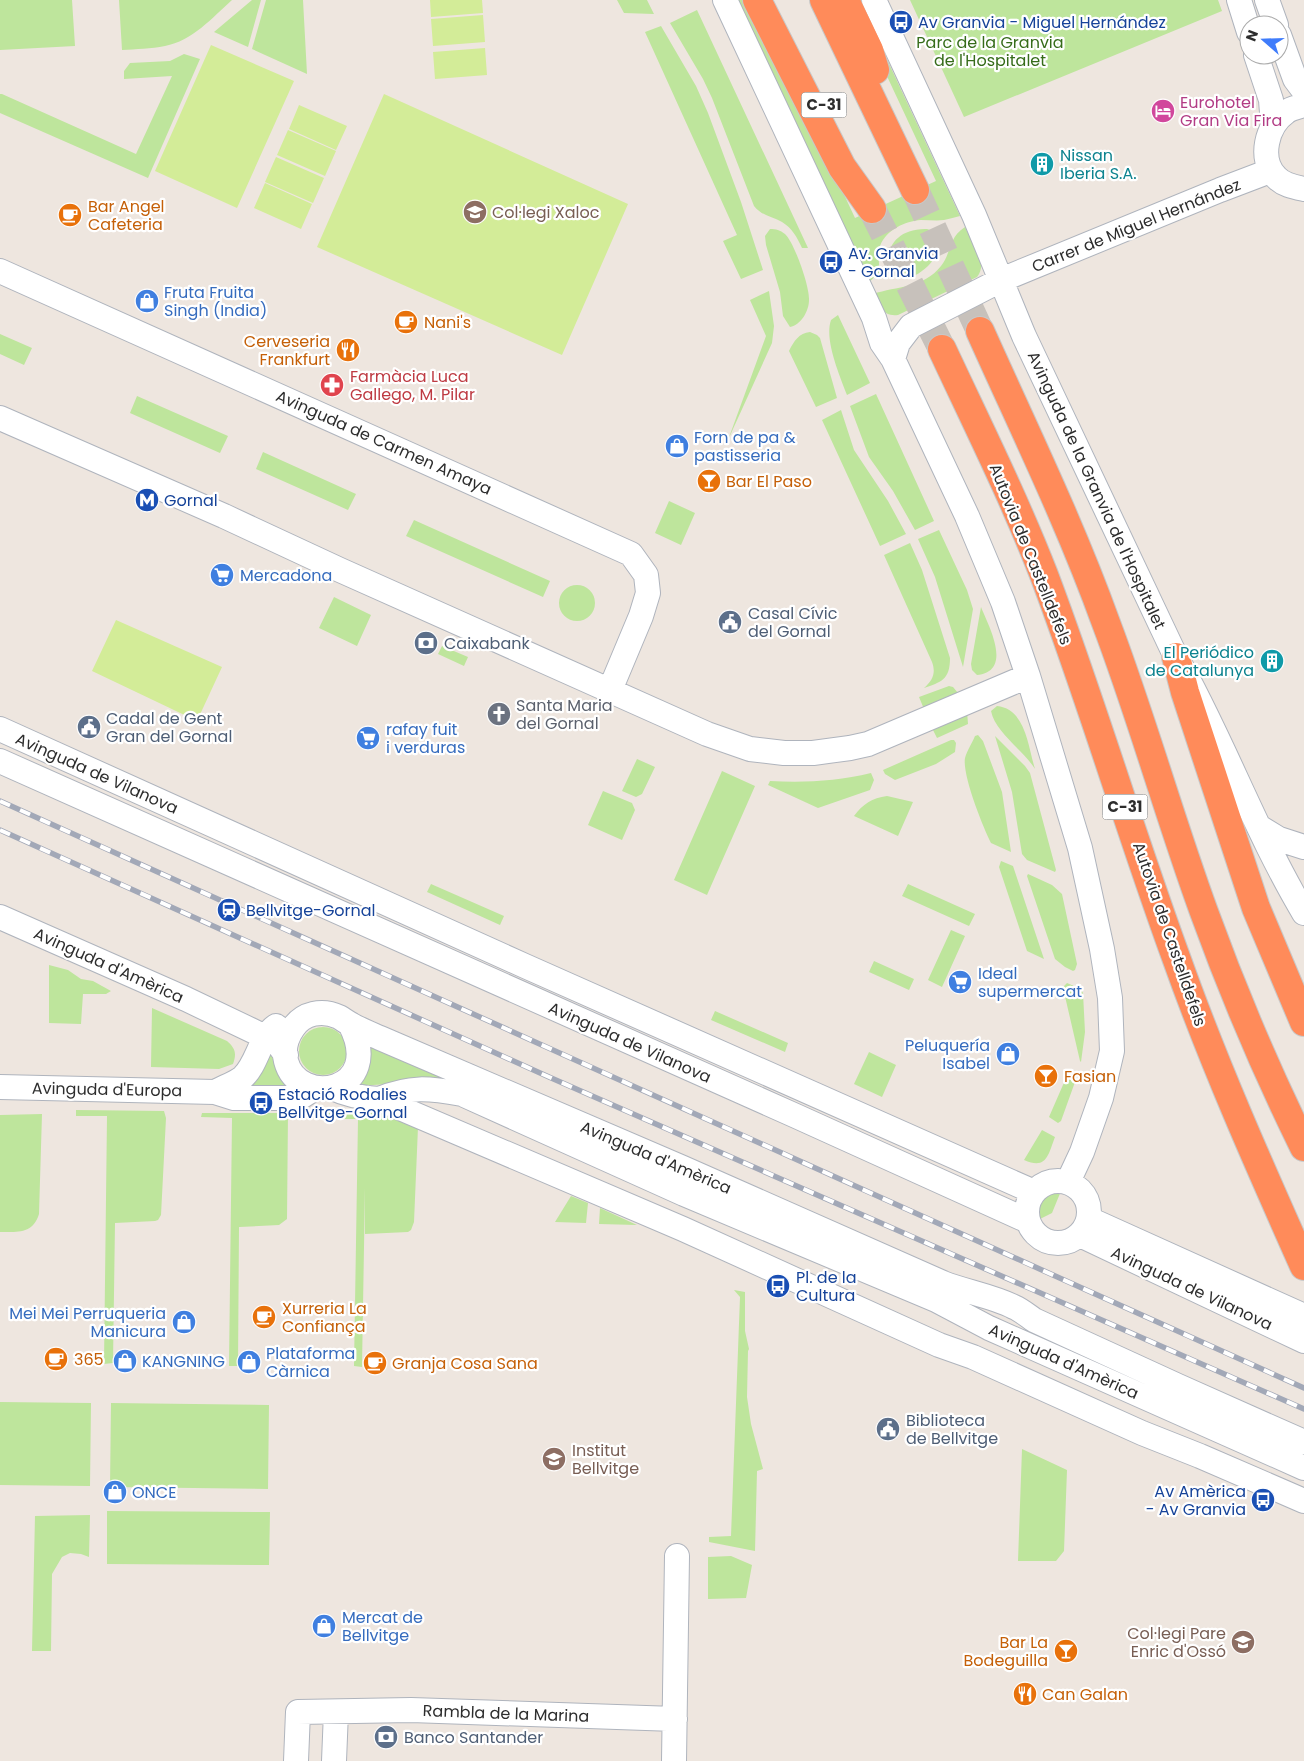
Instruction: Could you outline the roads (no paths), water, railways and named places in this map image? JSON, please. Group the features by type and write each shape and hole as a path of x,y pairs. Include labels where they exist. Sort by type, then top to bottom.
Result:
{"highway":[{"name":"C-31","path":"757,0 842,167 872,209 776,0"},
{"name":"C-31","path":"824,0 915,190 869,50 846,0"},
{"name":"C-31","path":"980,331 1062,513 1106,621 1141,719 1203,910 1245,1019 1302,1142"},
{"name":"Autovia de Castelldefels","path":"942,349 1009,493 1044,575 1176,958 1221,1077 1304,1266"},
{"path":"1176,657 1185,692 1256,908 1304,1022"}],"street":[{"name":"Avinguda de la Granvia de l'Hospitalet","path":"874,0 974,215 1024,336 1176,657 1193,687 1276,863 1304,913"},
{"path":"1239,0 1244,15"},
{"path":"1267,0 1272,15"},
{"path":"728,8 874,318 882,343 893,359 971,525 1003,602 1028,676 1080,848 1102,950 1110,998 1112,1051 1101,1098 1082,1152 1068,1182"},
{"path":"1289,62 1295,79 1304,91"},
{"path":"1259,65 1271,100 1273,125 1266,149 1270,171 1276,179 1289,186 1304,189"},
{"path":"1273,125 1287,111 1304,105"},
{"name":"Carrer de Miguel Hernández","path":"1001,280 1270,171"},
{"name":"Avinguda de Carmen Amaya","path":"0,271 631,554 646,575 648,593 641,616 610,690"},
{"path":"893,359 898,343 911,326 1001,280"},
{"path":"874,318 889,325 911,326"},
{"path":"0,418 224,516 707,734 750,749 784,753 813,753 868,744 1028,676"},
{"name":"Avinguda de Vilanova","path":"0,729 255,845 1034,1192"},
{"name":"Avinguda de Vilanova","path":"0,761 1028,1221"},
{"name":"Avinguda de Vilanova","path":"187,844 198,839 200,828 194,817"},
{"path":"1260,828 1279,839 1304,847"},
{"path":"232,864 234,854 239,848 255,845"},
{"name":"Avinguda d'Amèrica","path":"0,917 218,1014 259,1025 272,1031 286,1055 289,1068 302,1082 360,1098 379,1099 563,1177 939,1345 973,1357 1142,1433 1304,1501"},
{"name":"Avinguda d'Amèrica","path":"301,1018 313,1013 326,1013 338,1017 961,1301 989,1328 1304,1468"},
{"name":"Avinguda d'Amèrica","path":"218,1014 246,1038 251,1048 252,1064"},
{"path":"272,1031 301,1018"},
{"path":"286,1055 285,1047 288,1036 301,1018"},
{"path":"324,1088 345,1083 354,1073 360,1048 350,1024"},
{"name":"Avinguda d'Europa","path":"215,1092 242,1078 272,1031"},
{"name":"Avinguda d'Europa","path":"0,1087 215,1092 234,1098 301,1097 324,1088"},
{"name":"Avinguda d'Amèrica","path":"379,1099 400,1091 427,1089 462,1094 684,1194 961,1301 997,1308 1034,1320 1304,1442"},
{"path":"1058,1180 1068,1182 1078,1187 1084,1194 1088,1204 1084,1227 1070,1241 1057,1243 1046,1241 1033,1231 1028,1221 1027,1210 1029,1201 1034,1192 1041,1186 1058,1180"},
{"name":"Avinguda de Vilanova","path":"1084,1227 1304,1316"},
{"name":"Avinguda de Vilanova","path":"1084,1227 1304,1341"},
{"path":"959,1352 961,1301"},
{"path":"1168,1443 1170,1433 1168,1408 1178,1386"},
{"path":"674,1761 677,1556"},
{"name":"Rambla de la Marina","path":"296,1761 298,1712 420,1710 675,1719"},
{"path":"334,1761 336,1712"}],"tunnel":[{"path":"915,190 980,331"},
{"path":"872,209 942,349"}],"railway":[{"path":"0,801 1304,1388"},
{"path":"0,830 549,1077 1304,1409"}],"place":[{"name":"Av Granvia - Miguel Hernández","path":"901,22"},
{"name":"Eurohotel Gran Via Fira","path":"1163,111"},
{"name":"Nissan Iberia S.A.","path":"1042,164"},
{"name":"Col·legi Xaloc","path":"475,212"},
{"name":"Bar Angel Cafeteria","path":"70,215"},
{"name":"Av. Granvia - Gornal","path":"831,262"},
{"name":"Fruta Fruita Singh (India)","path":"147,301"},
{"name":"Nani's","path":"406,322"},
{"name":"Cerveseria Frankfurt","path":"348,350"},
{"name":"Farmàcia Luca Gallego, M. Pilar","path":"332,385"},
{"name":"Forn de pa & pastisseria","path":"677,446"},
{"name":"Bar El Paso","path":"709,481"},
{"name":"Gornal","path":"147,500"},
{"name":"Mercadona","path":"222,575"},
{"name":"Casal Cívic del Gornal","path":"730,622"},
{"name":"Caixabank","path":"426,643"},
{"name":"El Periódico de Catalunya","path":"1272,661"},
{"name":"Santa Maria del Gornal","path":"499,714"},
{"name":"Cadal de Gent Gran del Gornal","path":"89,727"},
{"name":"rafay fuit i verduras","path":"368,738"},
{"name":"Bellvitge-Gornal","path":"229,910"},
{"name":"Ideal supermercat","path":"960,982"},
{"name":"Peluquería Isabel","path":"1008,1054"},
{"name":"Fasian","path":"1046,1076"},
{"name":"Estació Rodalies Bellvitge-Gornal","path":"261,1103"},
{"name":"Pl. de la Cultura","path":"778,1286"},
{"name":"Xurreria La Confiança","path":"264,1317"},
{"name":"Mei Mei Perruqueria Manicura","path":"184,1322"},
{"name":"365","path":"56,1359"},
{"name":"KANGNING","path":"125,1361"},
{"name":"Plataforma Càrnica","path":"249,1362"},
{"name":"Granja Cosa Sana","path":"375,1363"},
{"name":"Biblioteca de Bellvitge","path":"888,1429"},
{"name":"Institut Bellvitge","path":"554,1459"},
{"name":"ONCE","path":"115,1492"},
{"name":"Av Amèrica - Av Granvia","path":"1263,1500"},
{"name":"Mercat de Bellvitge","path":"324,1626"},
{"name":"Col·legi Pare Enric d'Ossó","path":"1243,1642"},
{"name":"Bar La Bodeguilla","path":"1066,1651"},
{"name":"Can Galan","path":"1025,1694"},
{"name":"Banco Santander","path":"386,1737"}],"park label":[{"name":"Parc de la Granvia de l'Hospitalet","path":"990,51"}]}
